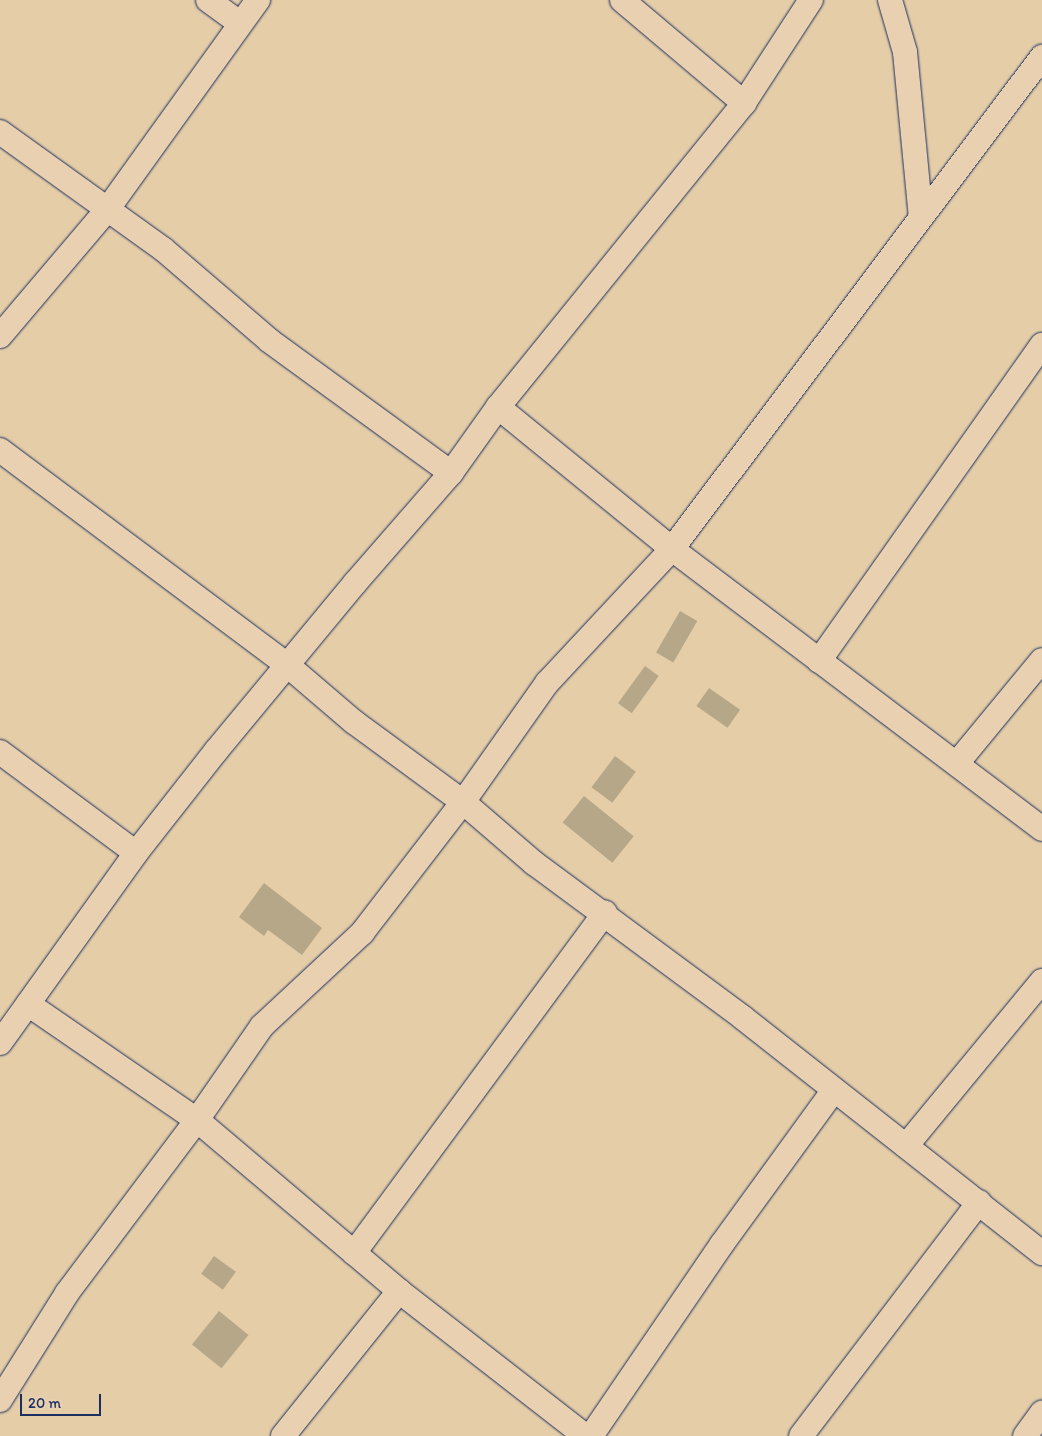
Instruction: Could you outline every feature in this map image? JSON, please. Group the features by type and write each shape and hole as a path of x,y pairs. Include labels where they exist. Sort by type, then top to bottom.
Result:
{"street":[{"path":"208,0 240,23"},
{"path":"0,336 107,210 258,0"},
{"path":"622,0 744,103"},
{"path":"0,1043 136,854 286,664 451,473 498,407 744,103 811,0"},
{"path":"890,0 906,60 920,217"},
{"path":"0,1400 68,1293 197,1120 262,1026 362,934 463,802 547,683 672,549 1042,57"},
{"path":"0,132 163,249 270,341 451,473"},
{"path":"819,661 1042,346"},
{"path":"498,407 672,549 819,661 958,762 1042,829"},
{"path":"0,450 286,664 354,722 463,802 534,863 606,913 1042,1253"},
{"path":"958,762 1042,660"},
{"path":"0,752 136,854"},
{"path":"354,1253 606,913"},
{"path":"906,1146 1042,981"},
{"path":"28,1004 197,1120 399,1291 584,1436"},
{"path":"591,1436 722,1244 834,1090"},
{"path":"801,1436 979,1202"},
{"path":"283,1436 399,1291"},
{"path":"1025,1436 1042,1412"}],"building":[{"path":"680,611 697,621 673,663 656,653"},
{"path":"645,666 659,676 632,713 618,703"},
{"path":"709,688 740,710 728,728 696,706"},
{"path":"615,756 636,772 612,803 592,787"},
{"path":"584,796 634,836 612,863 563,822"},
{"path":"264,883 322,928 302,955 268,930 264,936 239,917"},
{"path":"214,1256 236,1272 223,1290 201,1274"},
{"path":"219,1311 249,1335 221,1368 192,1344"}]}
